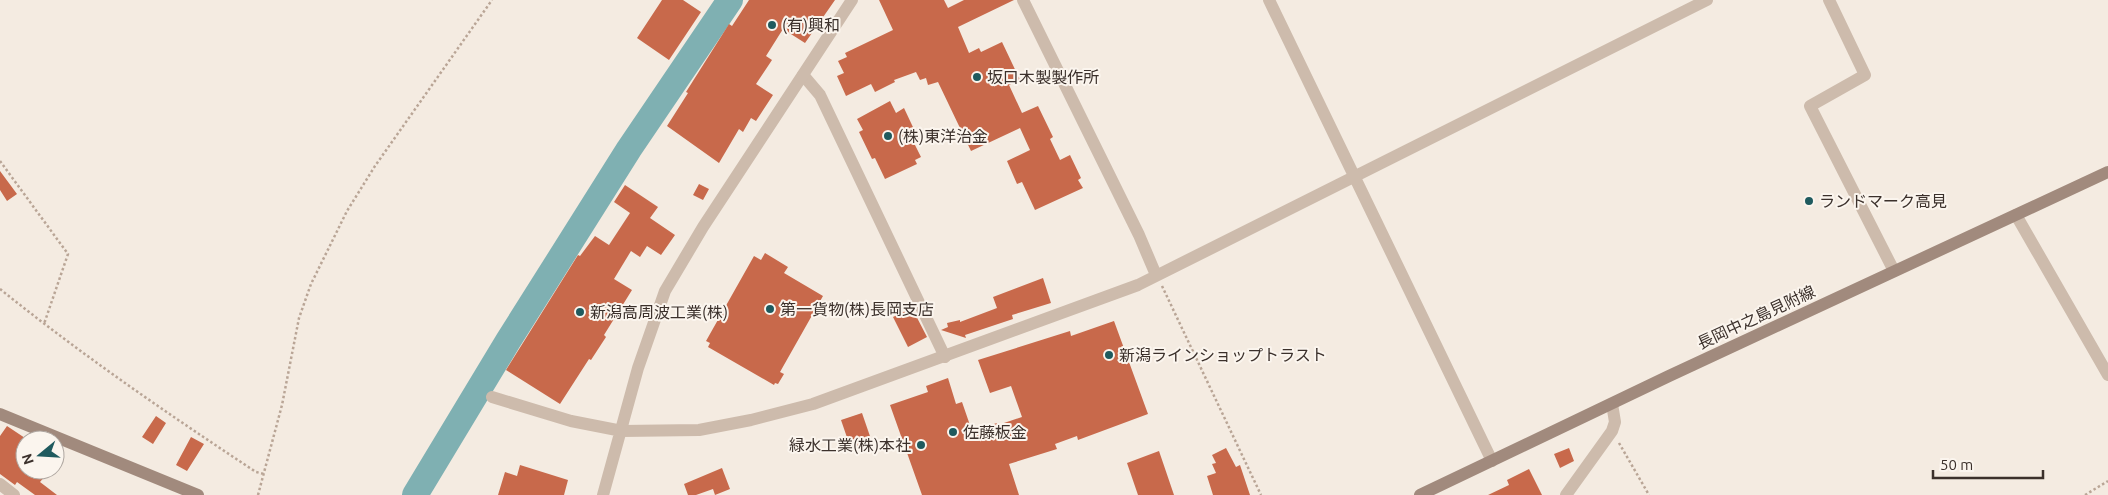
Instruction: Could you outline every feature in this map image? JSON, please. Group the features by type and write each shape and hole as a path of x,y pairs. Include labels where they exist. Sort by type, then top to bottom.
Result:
{"main road":[{"name":"長岡中之島見附線","path":"1420,495 1669,376 2108,172"},
{"path":"0,414 198,495"}],"street":[{"path":"603,495 638,368 665,291 703,227 852,0"},
{"path":"1023,0 1139,235 1156,275"},
{"path":"1269,0 1492,461"},
{"path":"492,397 571,421 622,430 699,430 751,420 813,404 1138,285 1706,0"},
{"path":"1829,0 1865,76 1810,106 1894,271"},
{"path":"803,74 820,95 945,356"},
{"path":"2016,215 2108,375"},
{"path":"1566,495 1612,431 1615,422 1612,404"},
{"path":"0,484 14,495"}],"path":[{"path":"258,495 282,405 299,318 311,284 347,211 375,166 492,0"},
{"path":"0,161 68,254 44,324"},
{"path":"1156,275 1261,495"},
{"path":"0,289 44,324 155,405 256,472 264,474"},
{"path":"1612,431 1649,495"},
{"path":"2085,495 2108,481"}],"building":[{"path":"662,0 683,0 701,12 669,60 637,38"},
{"path":"749,0 835,0 805,43 783,29 766,56 772,60 756,84 773,95 756,121 751,118 743,132 739,129 719,163 667,126 729,24 732,26"},
{"path":"879,0 944,0 948,8 964,0 1014,0 958,27 969,53 979,48 981,52 1002,42 1020,80 1009,85 1022,113 1038,106 1053,137 1050,139 1060,160 1070,155 1081,178 1078,180 1083,188 1035,210 1022,182 1017,184 1007,161 1030,150 1020,128 971,151 938,82 928,85 926,78 920,80 916,72 894,80 895,82 875,92 871,84 846,96 837,76 844,73 838,61 847,57 845,53 893,30"},
{"name":"(株)東洋治金","path":"890,101 896,113 904,108 919,140 914,143 921,157 915,160 917,164 885,179 875,158 872,159 859,132 863,130 857,119"},
{"path":"0,171 17,194 7,201 0,190"},
{"path":"699,184 709,189 703,200 693,195"},
{"name":"新潟高周波工業(株)","path":"625,185 658,207 650,218 675,235 661,255 647,246 640,257 631,251 614,279 632,290 604,335 606,337 591,360 589,359 560,404 506,370 578,255 580,256 595,236 609,245 630,213 614,202"},
{"name":"第一貨物(株)長岡支店","path":"765,253 788,267 784,273 823,296 780,372 784,374 778,384 775,383 774,385 708,347 710,343 706,341 754,256 761,260"},
{"path":"1043,278 1051,303 1012,315 1013,319 965,335 966,338 941,330 948,327 947,323 960,320 960,322 997,308 993,297"},
{"path":"912,308 927,337 908,347 893,317"},
{"path":"1114,321 1148,414 1078,440 1077,436 1055,444 1057,449 1009,464 1019,495 922,495 890,405 928,392 926,386 948,378 956,404 962,402 972,431 1022,417 1011,386 990,393 978,360 1070,331 1071,336"},
{"path":"862,413 873,445 852,452 841,420"},
{"path":"156,416 166,423 153,444 142,437"},
{"path":"7,426 15,431 15,480 42,480 40,482 57,495 35,495 17,482 15,485 0,474 0,436"},
{"path":"191,437 204,444 187,471 176,465"},
{"path":"1226,448 1236,467 1240,465 1250,495 1213,495 1207,476 1216,473 1212,464 1216,463 1212,455"},
{"path":"1569,448 1574,461 1560,468 1554,454"},
{"path":"1159,451 1174,495 1138,495 1127,463"},
{"path":"520,465 568,480 564,495 498,495 505,472 517,476"},
{"path":"722,468 730,489 715,495 713,489 696,495 688,495 684,484"},
{"path":"1529,469 1542,495 1488,495 1509,485 1507,480"}],"waterway":[{"path":"415,495 508,341 629,149 730,0"}],"place":[{"name":"(有)興和","path":"772,25"},
{"name":"坂口木製製作所","path":"977,77"},
{"name":"(株)東洋治金","path":"888,136"},
{"name":"ランドマーク高見","path":"1809,201"},
{"name":"第一貨物(株)長岡支店","path":"770,309"},
{"name":"新潟高周波工業(株)","path":"580,312"},
{"name":"新潟ラインショップトラスト","path":"1109,355"},
{"name":"佐藤板金","path":"953,432"},
{"name":"緑水工業(株)本社","path":"921,445"}]}
